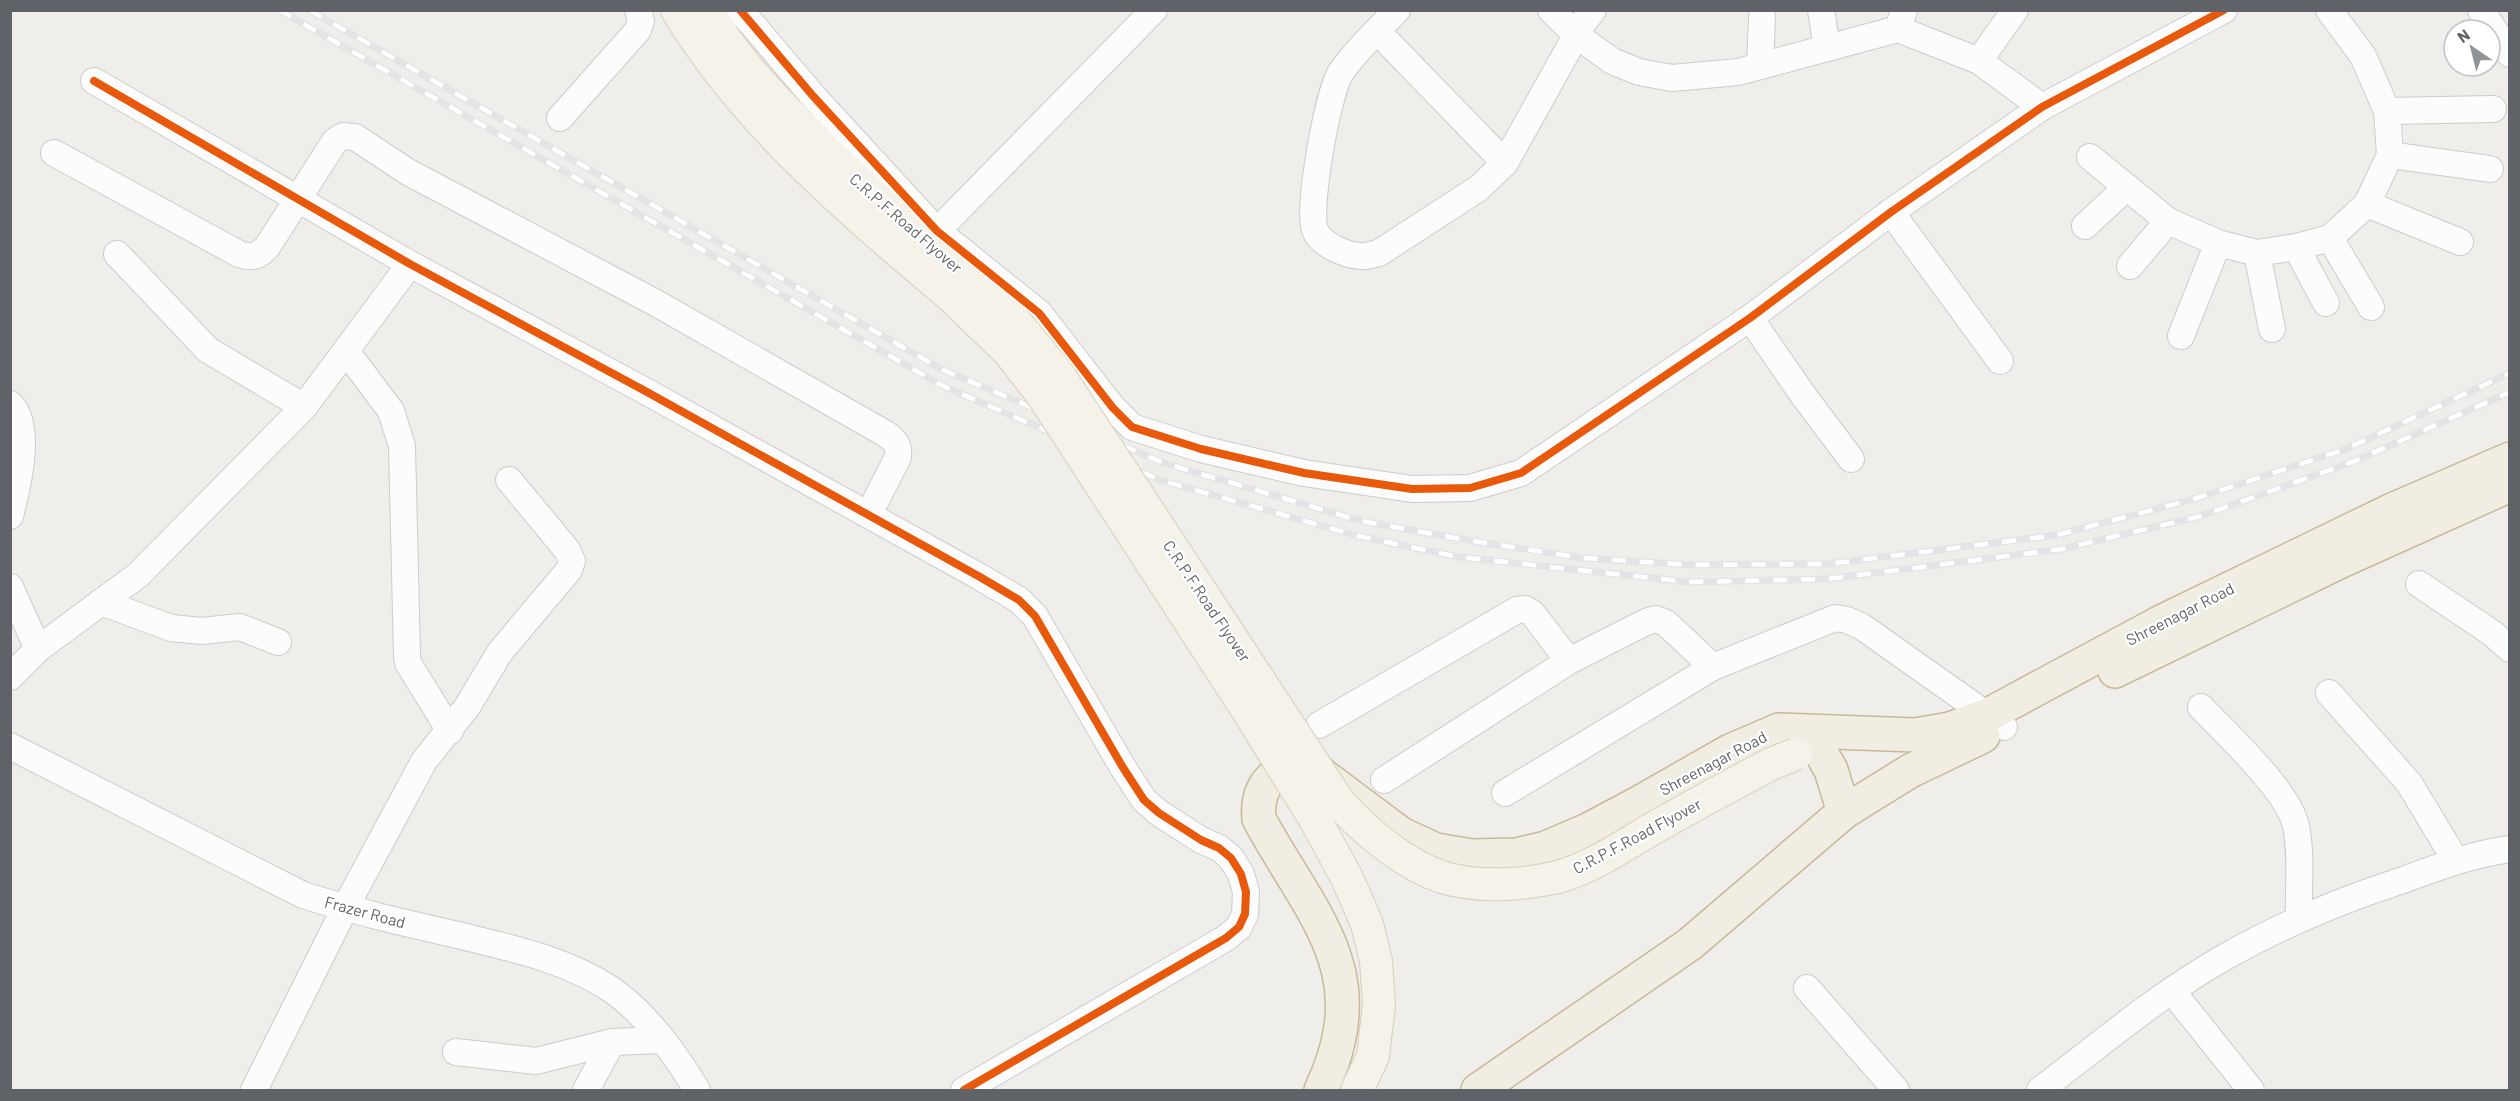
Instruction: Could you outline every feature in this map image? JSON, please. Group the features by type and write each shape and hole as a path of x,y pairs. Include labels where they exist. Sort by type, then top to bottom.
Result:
{"highway":[{"name":"Shreenagar Road","path":"1486,1088 1690,944 1844,813 1910,771 2161,622 2390,511 2510,459"},
{"name":"Shreenagar Road","path":"1321,1090 1338,1046 1343,1016 1340,973 1330,942 1310,901 1259,819 1257,803 1263,788 1283,771 1294,767 1306,768 1321,774 1401,834 1436,850 1472,856 1516,855 1546,848 1588,830 1730,751 1764,735 1788,729 1930,734 1996,721 2510,485"},
{"path":"1807,752 1831,770 1844,813"}],"main road":[{"name":"C.R.P.F.Road Flyover","path":"677,10 718,71 758,118 808,169 952,297 1009,352 1043,396 1246,708 1315,819 1347,878 1367,924 1376,961 1379,1005 1373,1056 1357,1090"},
{"name":"C.R.P.F.Road Flyover","path":"707,10 727,42 757,80 790,115 877,200 1013,318 1031,339 1057,372 1339,802 1354,820 1395,851 1445,878 1480,884 1524,882 1559,876 1602,858 1771,764 1807,752 1852,732"}],"street":[{"path":"560,118 638,30 640,21 638,10"},
{"path":"740,10 813,96 937,231 1039,313 1113,408 1132,427 1201,449 1304,473 1412,489 1470,488 1521,473 1750,318 1891,212 2042,108 2224,10"},
{"path":"937,231 1154,10"},
{"path":"1397,10 1341,72 1334,86 1322,141 1312,214 1315,230 1322,241 1348,254 1362,256 1378,253 1479,188 1505,163 1576,35 1593,10"},
{"path":"1551,10 1576,35 1612,61 1639,72 1672,78 1738,72 1827,48 1901,20 1979,61 2042,108"},
{"path":"1821,10 1827,48"},
{"path":"1979,61 2015,10"},
{"path":"2090,157 2168,220 2218,243 2257,253 2296,247 2330,238 2367,204 2390,155 2387,111 2363,56 2329,10"},
{"path":"2481,10 2510,54"},
{"path":"1760,66 1762,17"},
{"path":"1377,31 1505,163"},
{"path":"94,81 410,264 869,514 1019,600 1035,616 1144,800 1159,813 1231,858 1241,874 1246,892 1245,914 1239,927 1226,938 964,1090"},
{"path":"2387,111 2493,110"},
{"path":"54,153 239,254 250,257 261,254 267,247 335,141 343,136 355,137 408,172 647,298 894,439 899,447 898,457 869,514"},
{"path":"2390,155 2490,169"},
{"path":"2085,226 2127,187"},
{"path":"2367,204 2460,242"},
{"path":"1891,212 2000,361"},
{"path":"2130,266 2168,220"},
{"path":"2330,238 2371,307"},
{"path":"2181,336 2218,243"},
{"path":"2296,247 2326,303"},
{"path":"2257,253 2272,329"},
{"path":"117,254 208,350 304,407"},
{"path":"10,677 38,649 138,574 304,407 410,264"},
{"path":"1750,318 1851,459"},
{"path":"346,351 391,411 402,446 408,663 450,731"},
{"path":"10,404 16,409 22,433 18,484 10,516"},
{"path":"254,1090 345,908 424,762 467,707 500,652 569,570 572,561 567,550 508,480"},
{"path":"2419,584 2492,633 2510,649"},
{"path":"10,587 38,649"},
{"path":"101,602 171,628 202,631 240,627 278,642"},
{"path":"1319,725 1517,610 1525,609 1532,613 1569,661"},
{"path":"1505,793 1713,667 1834,618 1861,626 1996,721"},
{"path":"1384,780 1569,661 1656,619 1666,623 1713,667"},
{"path":"2328,693 2409,783 2456,861"},
{"path":"2201,707 2278,790 2289,806 2296,826 2300,919"},
{"name":"Frazer Road","path":"10,746 303,895 345,908 527,952 563,964 614,992 662,1040 697,1090"},
{"path":"2040,1090 2172,991 2223,957 2334,903 2456,861 2510,849"},
{"path":"1807,988 1896,1090"},
{"path":"2172,991 2251,1090"},
{"path":"456,1052 536,1061 612,1042 662,1040"},
{"path":"586,1090 612,1042"}],"railway":[{"path":"279,10 943,386 1160,480 1358,536 1459,557 1689,582 1828,579 2062,549 2201,516 2355,461 2510,392"},
{"path":"309,10 943,370 1164,463 1361,521 1466,540 1583,558 1691,565 1827,564 2057,535 2194,499 2346,449 2510,373"}],"cycle path":[{"path":"740,10 813,96 937,231 1039,313 1113,408 1132,427 1201,449 1304,473 1412,489 1470,488 1521,473 1750,318 1891,212 2042,107 2224,10"},
{"path":"94,81 410,264 647,392 980,577 1019,600 1035,616 1144,800 1159,813 1201,840 1219,848 1231,858 1241,874 1246,892 1245,914 1239,927 1226,938 964,1090"}]}
